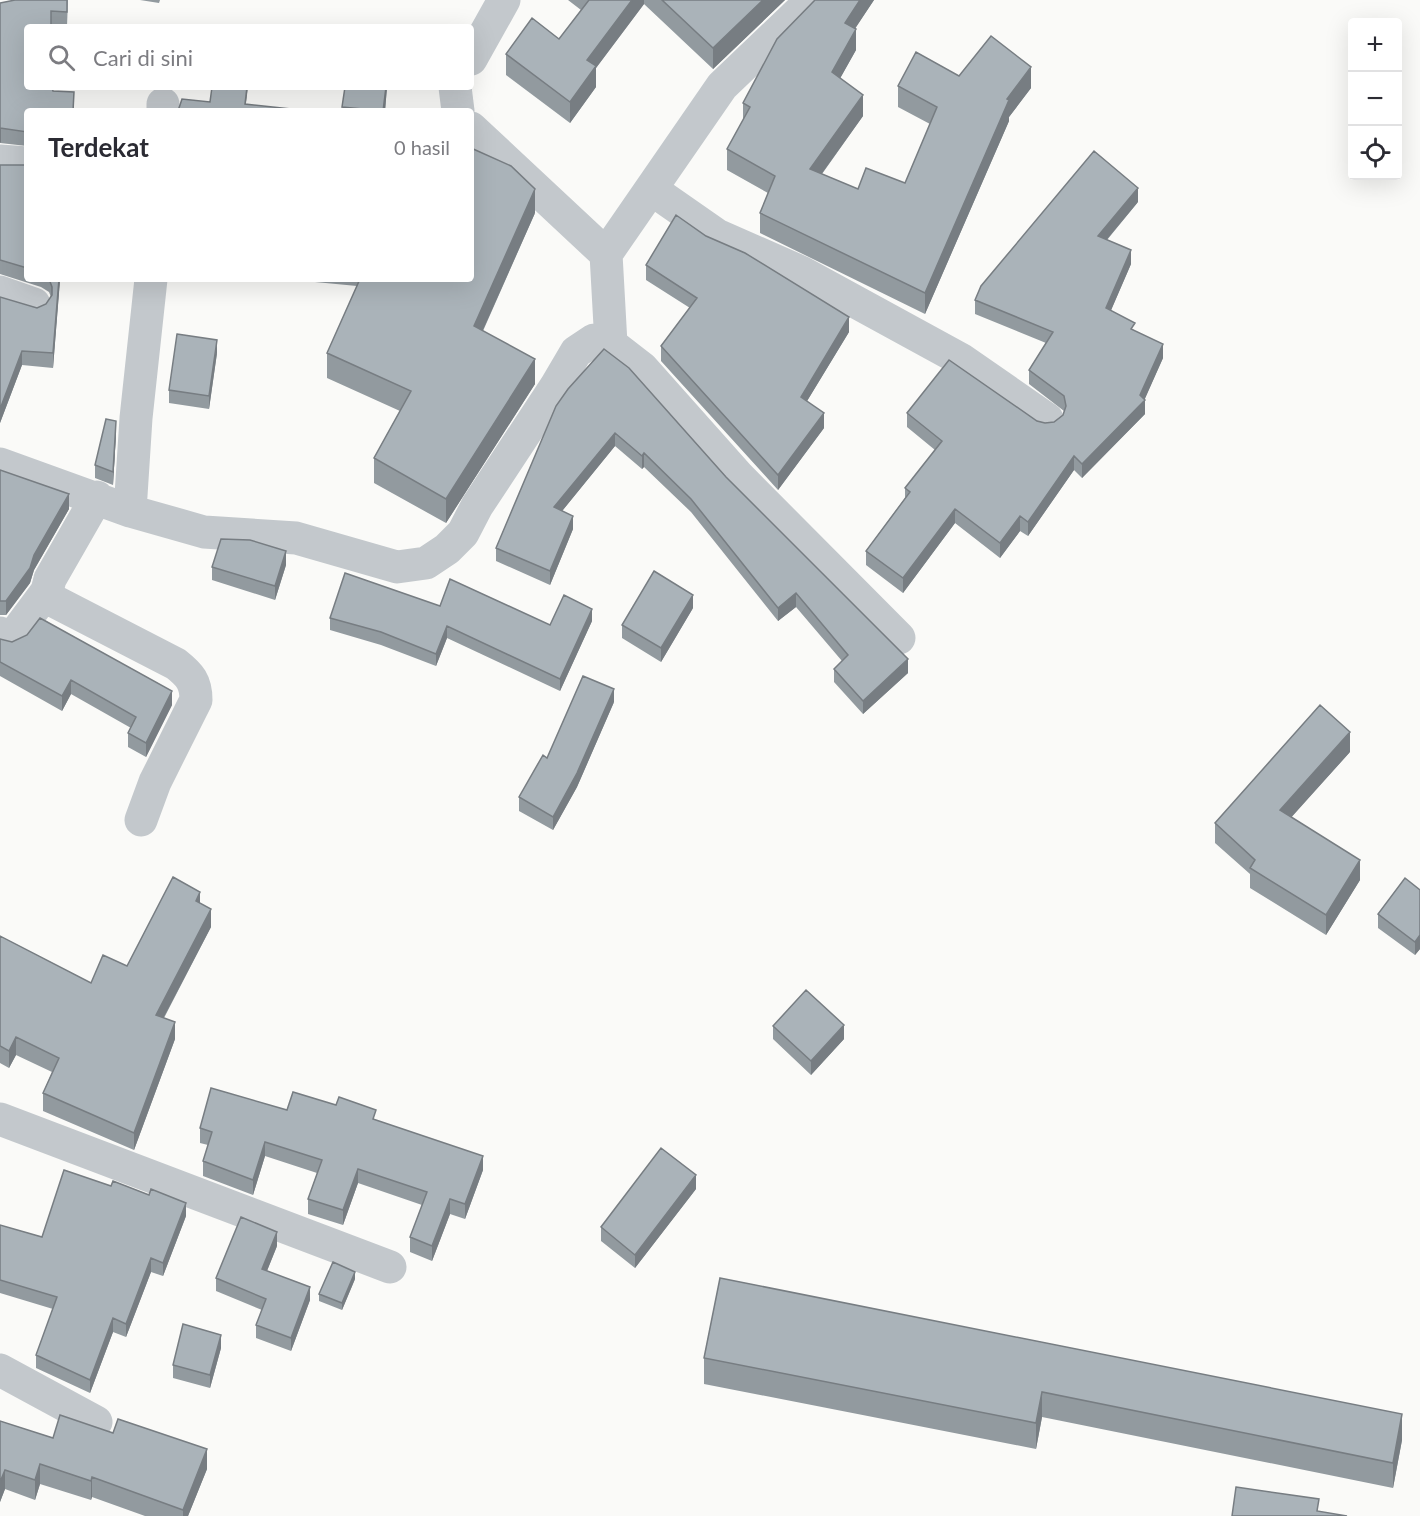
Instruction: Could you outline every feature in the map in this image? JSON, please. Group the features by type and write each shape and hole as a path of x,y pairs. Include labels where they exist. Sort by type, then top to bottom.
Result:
{"street":[{"path":"474,54 504,0"},
{"path":"611,344 606,254 722,86 812,0"},
{"path":"455,90 458,108"},
{"path":"474,131 606,254"},
{"path":"0,161 24,163"},
{"path":"651,189 717,235 801,272 962,360 1047,419"},
{"path":"130,511 136,418 151,282"},
{"path":"0,292 34,304"},
{"path":"0,464 97,497 130,511 204,532 296,538 396,567 426,563 447,549 463,533 477,506 576,352 594,340 611,344 642,368 739,477 899,638"},
{"path":"0,633 5,638 12,638 47,591 50,579 97,497"},
{"path":"47,591 50,599 59,606 176,664 191,676 196,686 196,700 154,782 141,820"},
{"path":"0,1119 390,1267"},
{"path":"0,1370 96,1422"}],"building":[{"path":"15,0 67,0 67,12 51,11 51,24 24,24 24,90 74,92 73,108 24,108 24,132 0,128 0,3"},
{"path":"589,0 632,0 587,60 596,66 570,102 506,54 532,18 559,39"},
{"path":"662,0 763,0 713,48"},
{"path":"815,0 860,0 845,23 856,29 832,72 863,95 810,169 858,189 866,168 905,183 937,107 898,86 916,52 959,76 991,36 1031,67 1007,99 1009,100 925,293 760,213 775,176 727,149 750,107 743,103 777,39"},
{"path":"212,90 247,90 245,104 282,108 179,108 182,99 210,102"},
{"path":"345,90 386,90 383,108 342,107"},
{"path":"474,149 511,166 535,189 474,326 535,359 446,499 374,458 411,391 327,353 359,282 474,282"},
{"path":"1094,151 1138,188 1098,236 1131,250 1106,308 1135,323 1131,329 1163,344 1140,395 1145,400 1082,464 1074,456 1028,522 1020,516 1000,543 955,509 903,578 866,551 910,492 905,488 942,441 907,413 949,360 1037,421 1054,422 1063,415 1066,406 1064,396 1029,370 1053,332 975,300 981,286"},
{"path":"0,165 24,165 24,267 0,260"},
{"path":"676,215 706,236 745,253 849,317 801,397 824,413 778,475 661,346 697,298 646,265"},
{"path":"50,282 59,282 53,353 22,351 0,409 0,297 37,308 46,304 52,295"},
{"path":"177,334 217,340 209,396 169,390"},
{"path":"604,349 629,368 726,477 908,659 863,701 834,669 848,655 796,593 778,608 691,499 644,453 642,456 615,433 554,507 573,516 550,571 496,548 556,406"},
{"path":"106,419 116,421 113,472 95,465"},
{"path":"0,470 69,494 34,555 30,568 6,601 0,601"},
{"path":"221,539 250,540 286,551 275,586 212,567"},
{"path":"654,571 693,595 661,648 622,625"},
{"path":"345,573 440,606 450,579 550,625 564,595 592,609 560,679 447,626 436,654 381,632 330,618"},
{"path":"40,618 172,691 146,743 128,733 136,717 71,680 62,696 0,662 0,639 12,642 27,635"},
{"path":"583,676 614,689 577,773 553,817 519,797 543,755 547,758"},
{"path":"1320,705 1350,732 1280,810 1360,860 1326,915 1250,868 1255,860 1215,823"},
{"path":"173,877 200,892 196,901 211,909 156,1015 175,1022 134,1133 43,1093 59,1058 16,1037 9,1051 0,1046 0,936 91,983 103,955 127,966"},
{"path":"1405,878 1420,890 1420,935 1415,942 1378,914"},
{"path":"806,990 844,1025 811,1061 773,1026"},
{"path":"211,1088 287,1110 293,1092 336,1105 339,1097 376,1110 373,1119 483,1156 465,1204 450,1199 432,1246 410,1237 427,1192 358,1169 343,1210 308,1199 322,1160 265,1142 253,1180 203,1161 212,1132 200,1128"},
{"path":"661,1148 696,1175 635,1255 601,1227"},
{"path":"64,1170 111,1186 113,1181 149,1195 151,1189 186,1203 163,1263 151,1258 126,1324 113,1318 90,1380 36,1355 57,1297 0,1280 0,1225 42,1237"},
{"path":"241,1217 277,1232 262,1269 310,1287 291,1338 256,1325 266,1299 216,1278"},
{"path":"333,1262 355,1272 342,1303 319,1294"},
{"path":"720,1278 1402,1414 1393,1463 1042,1392 1036,1423 704,1358"},
{"path":"183,1324 221,1335 210,1375 173,1365"},
{"path":"60,1415 113,1433 118,1419 207,1449 183,1510 92,1477 91,1481 40,1464 35,1480 5,1470 0,1482 0,1421 53,1438"},
{"path":"1236,1487 1319,1499 1317,1511 1347,1516 1232,1516"}]}
